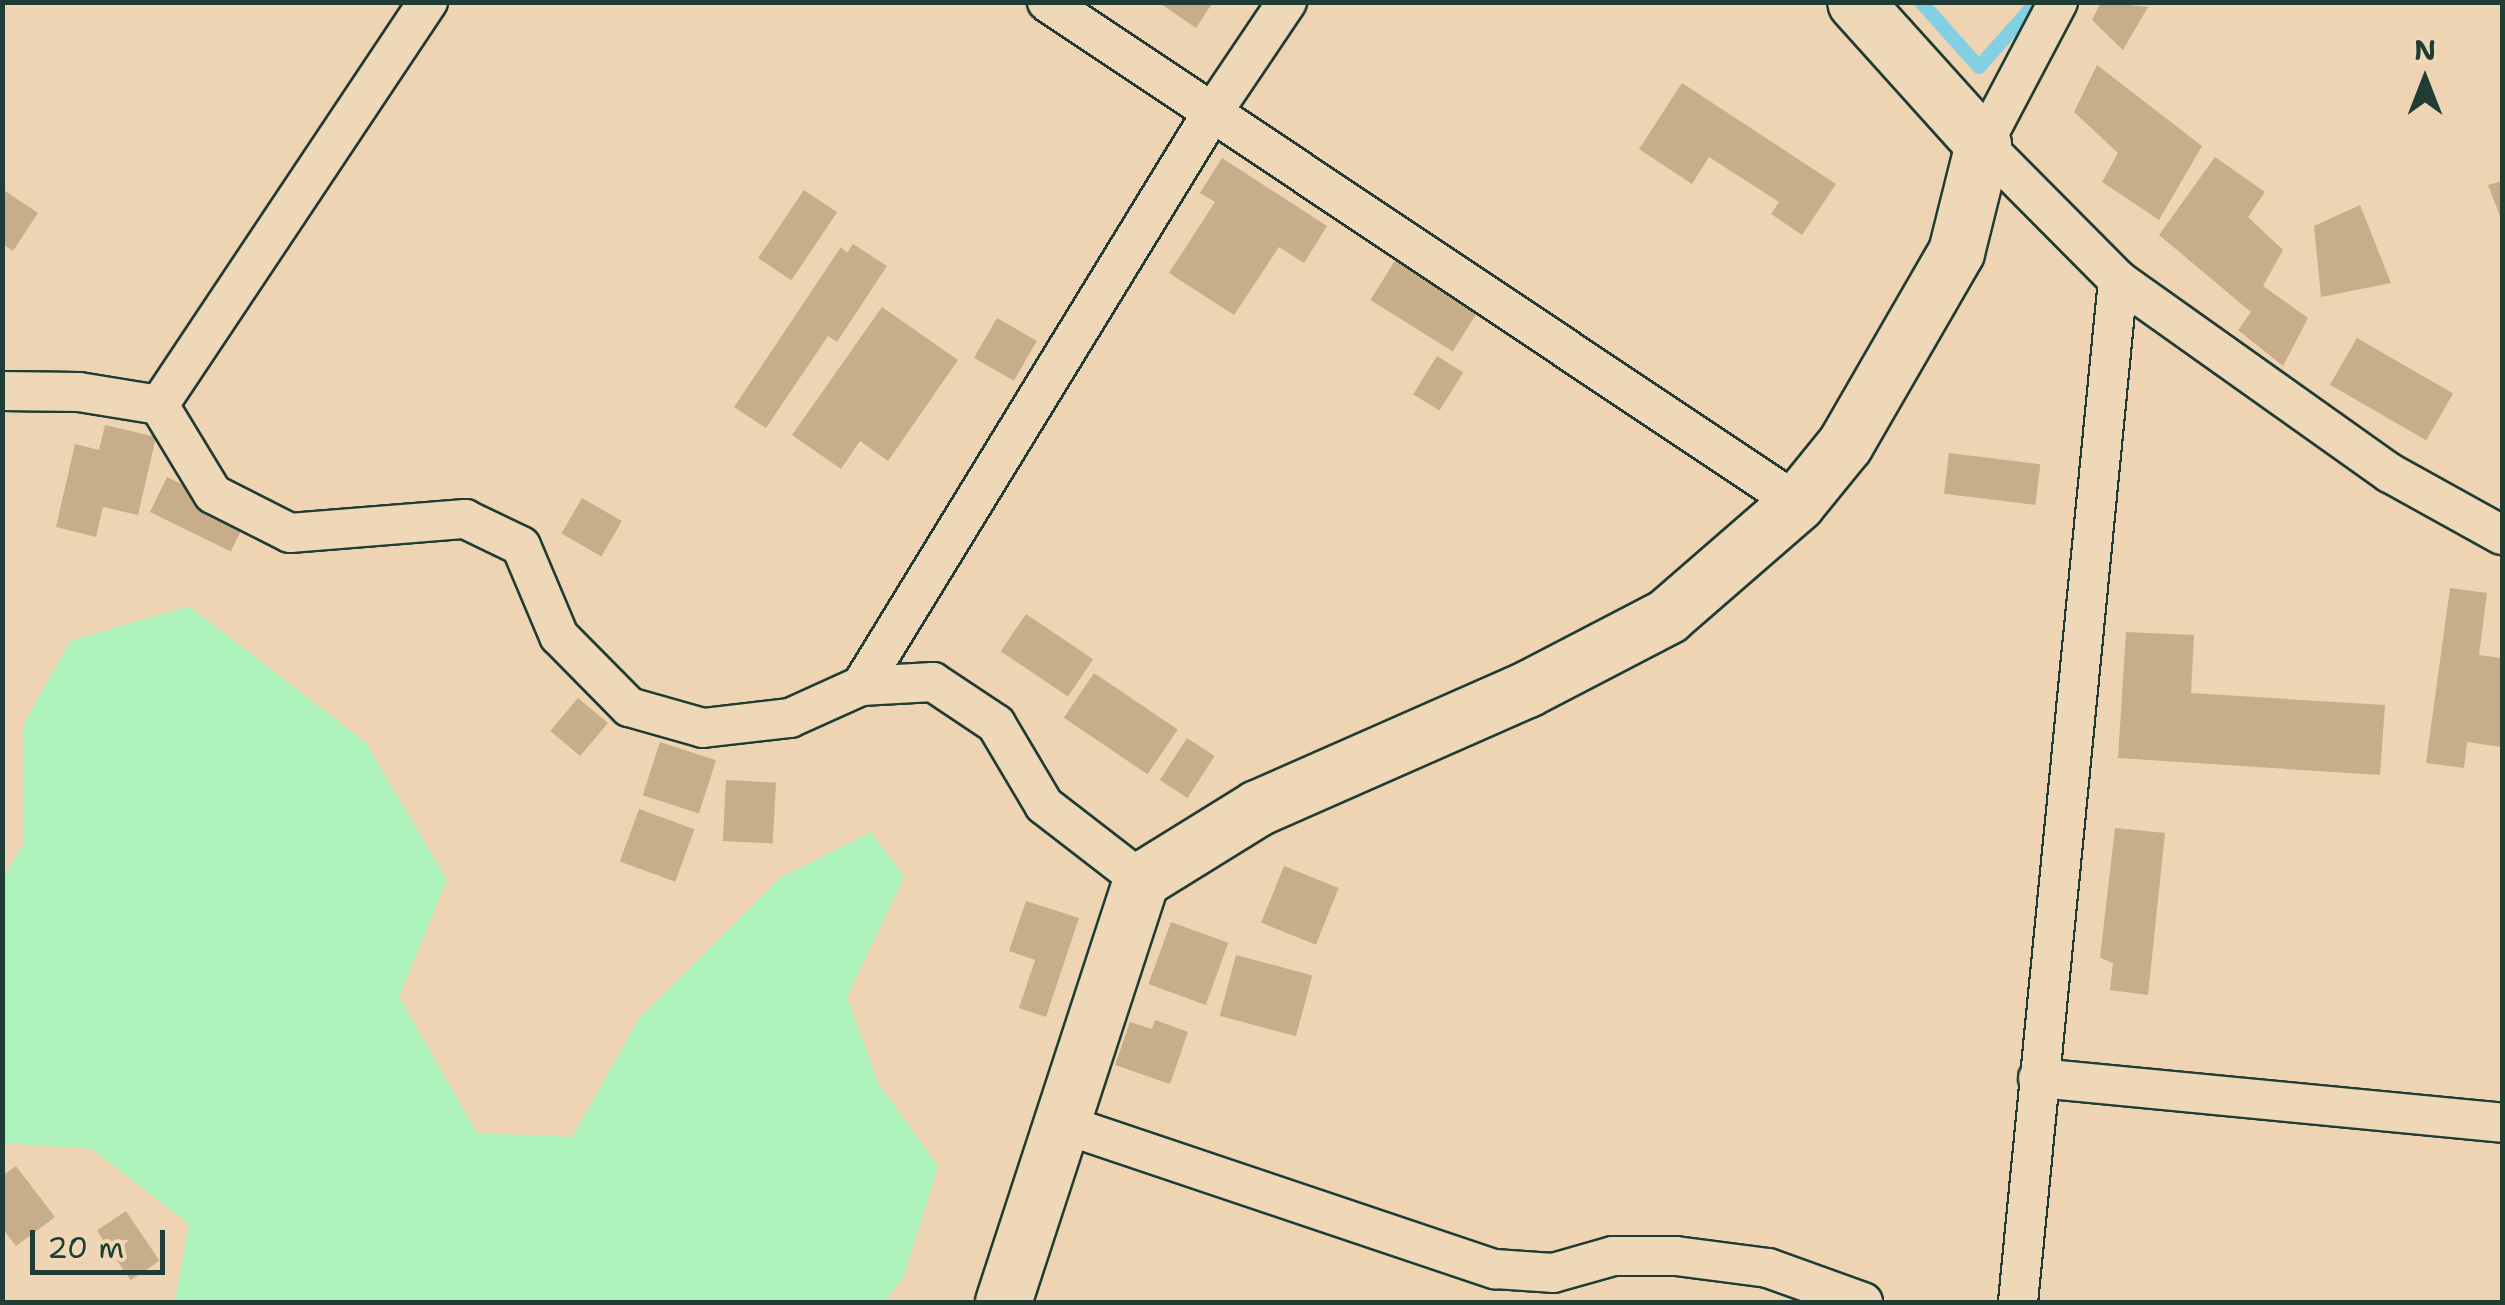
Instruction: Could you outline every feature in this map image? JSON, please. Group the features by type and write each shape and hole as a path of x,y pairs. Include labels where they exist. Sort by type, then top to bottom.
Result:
{"street":[{"path":"159,406 428,2"},
{"path":"1047,2 1210,116 1797,503"},
{"path":"861,686 1210,116 1288,2"},
{"path":"1854,2 1983,144 2118,280 2390,473 2502,535"},
{"path":"1003,1302 1141,880 1256,808 1527,688 1666,616 1797,503 1845,444 1956,252 1983,144 2058,2"},
{"path":"2018,1302 2118,280"},
{"path":"2,391 79,392 159,406 213,494 290,533 465,519 521,546 559,636 629,706 703,728 790,718 861,686 933,682 996,724 1044,805 1141,880"},
{"path":"2038,1078 2502,1123"},
{"path":"1063,1124 1495,1269 1553,1273 1612,1256 1676,1256 1768,1268 1863,1302"}],"green space":[{"path":"189,606 366,743 447,880 399,997 477,1133 572,1137 640,1017 780,878 871,832 904,877 847,997 878,1083 938,1166 904,1276 884,1302 175,1302 189,1224 92,1149 3,1143 2,881 23,844 24,724 70,641"}],"building":[{"path":"1158,2 1213,2 1196,28"},
{"path":"2101,2 2148,7 2123,50 2092,20"},
{"path":"2097,65 2202,146 2159,220 2102,182 2118,153 2074,112"},
{"path":"1682,83 1836,184 1802,235 1771,214 1779,202 1709,157 1692,184 1639,149"},
{"path":"2215,157 2265,192 2248,217 2283,250 2263,286 2308,318 2283,366 2238,330 2251,312 2159,235"},
{"path":"1222,158 1327,226 1304,263 1279,247 1234,315 1169,273 1215,202 1200,193"},
{"path":"2502,181 2502,221 2488,185"},
{"path":"2,189 38,213 13,251 2,244"},
{"path":"804,190 837,212 791,280 758,258"},
{"path":"2360,205 2391,283 2321,297 2314,226"},
{"path":"853,244 887,266 837,342 828,336 766,428 734,407 841,247 847,253"},
{"path":"1398,256 1480,307 1453,352 1370,300"},
{"path":"882,307 958,360 888,461 860,441 841,469 792,435"},
{"path":"997,318 1037,341 1014,381 974,358"},
{"path":"2357,338 2453,394 2426,440 2330,385"},
{"path":"1437,356 1463,372 1439,411 1413,394"},
{"path":"105,425 156,437 138,515 103,507 96,537 56,527 75,444 99,450"},
{"path":"1949,453 2040,464 2035,505 1944,494"},
{"path":"167,477 248,516 231,552 150,512"},
{"path":"582,498 622,521 601,557 562,534"},
{"path":"2450,588 2487,593 2479,655 2502,658 2501,747 2467,742 2464,768 2426,763"},
{"path":"1026,614 1093,659 1068,697 1001,651"},
{"path":"2126,632 2194,635 2191,693 2385,705 2380,775 2118,758"},
{"path":"1094,673 1178,729 1148,774 1064,718"},
{"path":"578,698 608,723 580,756 550,731"},
{"path":"1187,738 1215,756 1187,798 1160,780"},
{"path":"660,742 716,760 699,813 643,795"},
{"path":"726,780 776,783 773,844 723,841"},
{"path":"639,809 694,829 675,882 620,862"},
{"path":"2115,828 2165,833 2148,995 2110,990 2113,963 2100,958"},
{"path":"1284,866 1339,888 1316,945 1261,923"},
{"path":"1026,901 1079,918 1046,1017 1019,1008 1035,960 1009,951"},
{"path":"1171,922 1228,943 1206,1005 1148,984"},
{"path":"1236,955 1312,975 1296,1036 1220,1016"},
{"path":"1155,1020 1188,1032 1170,1084 1115,1065 1130,1022 1152,1029"},
{"path":"16,1166 55,1217 16,1246 2,1228 2,1176"},
{"path":"126,1211 160,1261 131,1280 97,1231"}],"waterway":[{"path":"1921,2 1979,67 2034,5 2044,2"}]}
